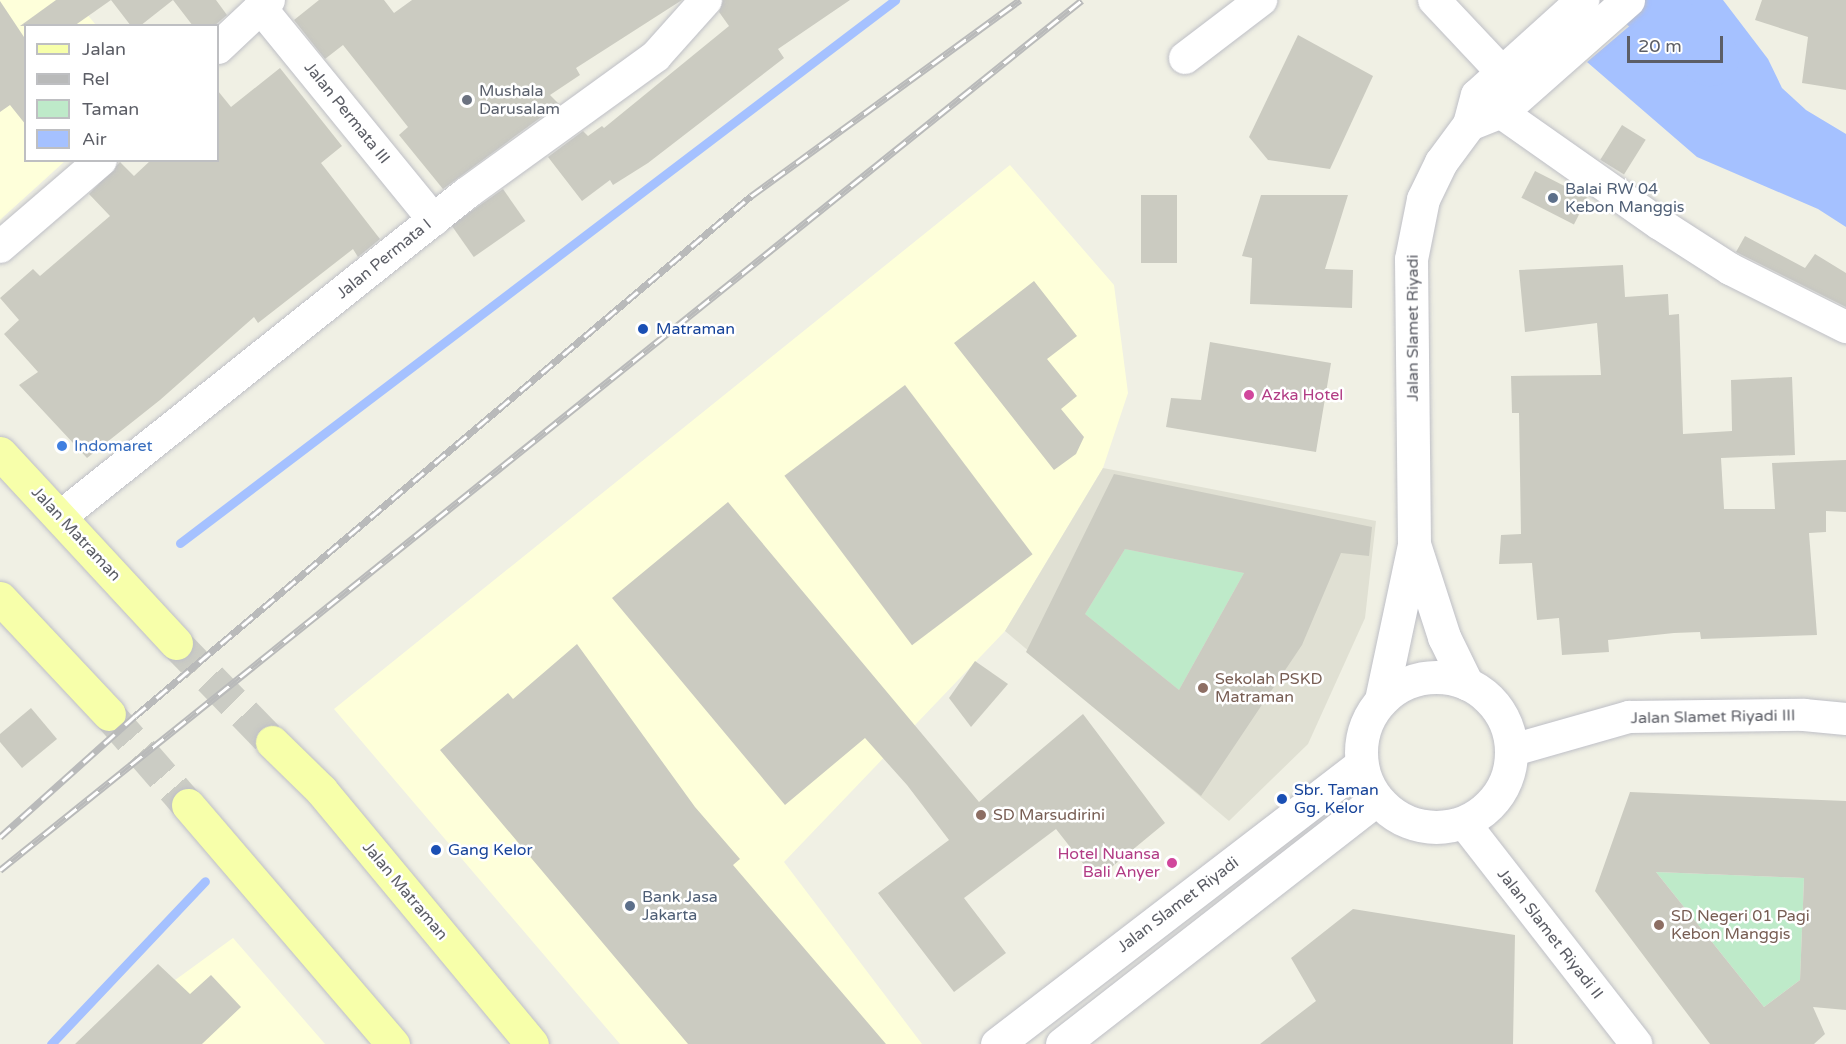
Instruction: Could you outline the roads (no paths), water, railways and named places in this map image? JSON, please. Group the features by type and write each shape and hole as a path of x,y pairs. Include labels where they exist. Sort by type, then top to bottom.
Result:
{"main road":[{"name":"Jalan Matraman","path":"0,453 176,643"},
{"path":"0,598 109,714"},
{"name":"Jalan Matraman","path":"272,742 297,763 321,790 532,1044"},
{"path":"188,805 393,1044"}],"street":[{"name":"Jalan Permata I","path":"60,517 434,220 656,56 706,0"},
{"path":"1185,58 1261,0"},
{"path":"1434,0 1501,70"},
{"name":"Jalan Slamet Riyadi","path":"1381,700 1414,545 1411,259 1423,199 1441,162 1483,110 1562,37 1582,0"},
{"name":"Jalan Slamet Riyadi","path":"1483,110 1501,70 1628,0"},
{"name":"Jalan Permata III","path":"264,3 434,220"},
{"path":"219,47 264,3"},
{"path":"1483,110 1730,269 1846,327"},
{"path":"0,247 99,162"},
{"name":"Jalan Slamet Riyadi","path":"1414,545 1444,637 1467,684"},
{"path":"1437,677 1467,684 1491,699 1506,723 1513,750 1501,794 1465,824 1416,827 1375,800 1360,765 1362,730 1381,700 1406,682 1437,677"},
{"name":"Jalan Slamet Riyadi III","path":"1513,750 1629,717 1804,715 1846,719"},
{"name":"Jalan Slamet Riyadi","path":"997,1044 1360,765"},
{"path":"1062,1044 1375,800"},
{"name":"Jalan Slamet Riyadi II","path":"1465,824 1636,1044"}],"water":[{"path":"1660,0 1723,0 1768,59 1782,88 1806,110 1846,134 1846,227 1818,209 1697,157 1587,62"}],"waterway":[{"path":"180,543 895,0"},
{"path":"1642,0 1710,57"},
{"path":"51,1044 205,881"}],"tunnel":[{"path":"176,643 272,742"},
{"path":"109,714 188,805"}],"railway":[{"path":"0,837 135,716 751,196 1020,0"},
{"path":"0,870 1082,0"}],"place":[{"name":"Mushala Darusalam","path":"467,100"},
{"name":"Balai RW 04 Kebon Manggis","path":"1553,198"},
{"name":"Matraman","path":"643,329"},
{"name":"Azka Hotel","path":"1249,395"},
{"name":"Indomaret","path":"62,446"},
{"name":"Sekolah PSKD Matraman","path":"1203,688"},
{"name":"Sbr. Taman Gg. Kelor","path":"1282,799"},
{"name":"SD Marsudirini","path":"981,815"},
{"name":"Gang Kelor","path":"436,850"},
{"name":"Hotel Nuansa Bali Anyer","path":"1172,863"},
{"name":"Bank Jasa Jakarta","path":"630,906"},
{"name":"SD Negeri 01 Pagi Kebon Manggis","path":"1659,925"}]}
